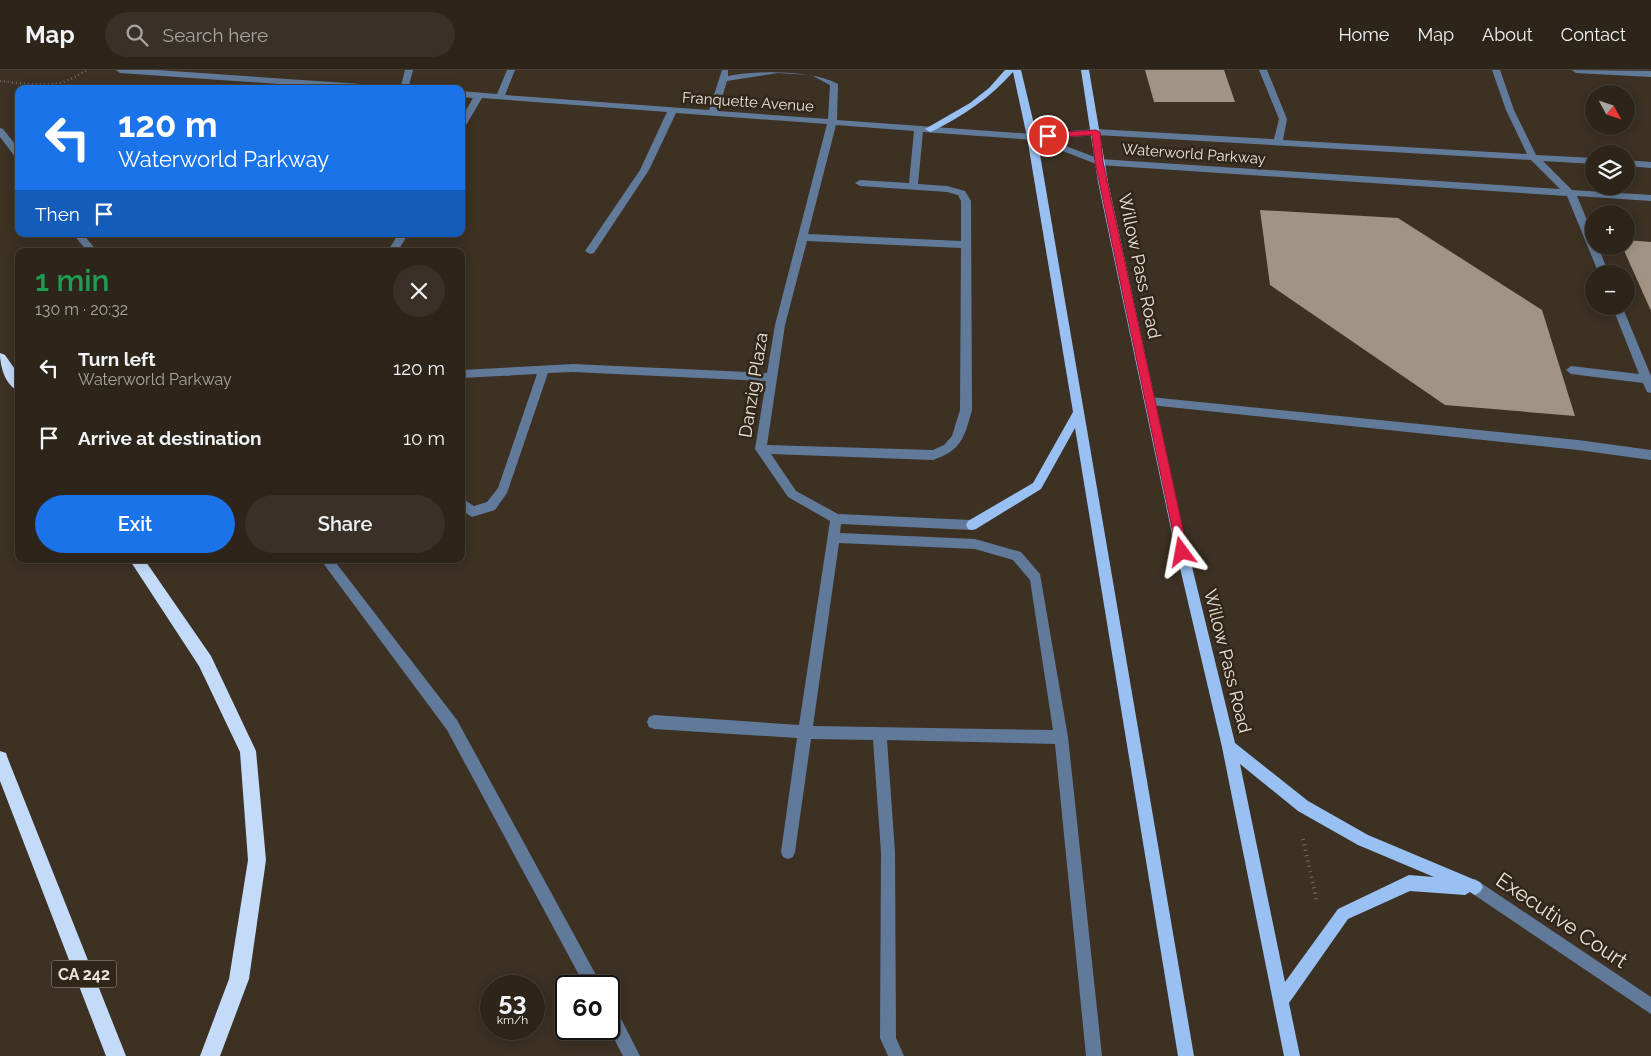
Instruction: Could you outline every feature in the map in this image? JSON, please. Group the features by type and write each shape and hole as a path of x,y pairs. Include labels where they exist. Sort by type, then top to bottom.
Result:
{"highway":[{"path":"0,358 15,380"},
{"path":"139,563 205,661 248,751 257,860 239,979 210,1056"},
{"name":"CA 242","path":"0,759 116,1056"}],"main road":[{"path":"930,129 978,102 994,90 1010,70"},
{"path":"1017,70 1032,137 1186,1056"},
{"name":"Willow Pass Road","path":"1085,70 1096,132 1099,162 1178,534 1229,747 1292,1056"},
{"path":"972,525 1037,486 1078,413"},
{"path":"1229,747 1303,806 1363,840 1475,887"},
{"path":"1281,1001 1343,914 1409,884 1475,887"}],"street":[{"path":"120,70 231,74 349,85"},
{"path":"405,85 409,70"},
{"path":"500,97 511,70"},
{"path":"713,113 724,74 779,70"},
{"name":"Danzig Plaza","path":"779,70 813,73 834,84 832,122 780,325 761,449 792,494 836,519 972,525"},
{"path":"1264,70 1283,119 1278,141"},
{"path":"1496,70 1510,110 1533,157 1571,194 1600,265"},
{"path":"1576,70 1651,74"},
{"name":"Franquette Avenue","path":"465,94 1032,137"},
{"path":"465,120 479,95"},
{"path":"590,251 644,170 673,110"},
{"path":"913,187 919,128"},
{"path":"0,131 15,151"},
{"name":"Waterworld Parkway","path":"1032,137 1096,132 1278,141 1585,160"},
{"name":"Waterworld Parkway","path":"1032,137 1099,162 1651,198"},
{"path":"1635,164 1651,165"},
{"path":"761,449 933,455 946,451 956,442 966,410 966,200 962,193 947,189 860,182"},
{"path":"80,237 90,248"},
{"path":"395,248 401,237"},
{"path":"803,237 966,245"},
{"path":"1621,315 1649,384"},
{"path":"465,374 573,368 772,378"},
{"path":"465,506 472,512 491,506 504,490 544,369"},
{"path":"1571,370 1649,384"},
{"path":"1150,400 1651,454"},
{"path":"788,852 836,519"},
{"path":"833,538 975,544 1017,556 1036,578 1061,737 1094,1056"},
{"path":"329,563 452,725 588,975"},
{"path":"654,722 805,732 1061,737"},
{"path":"880,734 888,852 888,1038 896,1056"},
{"name":"Executive Court","path":"1475,887 1651,1006"},
{"path":"620,1034 632,1056"}],"path":[{"path":"0,81 41,85 64,82 87,70"},
{"path":"1303,839 1318,905"}],"building":[{"path":"1145,70 1224,70 1235,102 1154,102"},
{"path":"1260,210 1398,218 1542,310 1575,416 1445,405 1270,285"},
{"path":"1635,241 1651,242 1651,311 1635,275 1635,265 1630,265 1626,255 1635,255"}],"route":[{"path":"1048,136 1096,132 1099,162 1182,552"}]}
